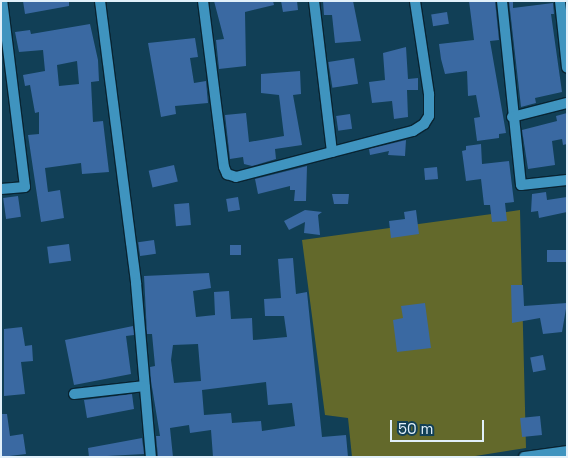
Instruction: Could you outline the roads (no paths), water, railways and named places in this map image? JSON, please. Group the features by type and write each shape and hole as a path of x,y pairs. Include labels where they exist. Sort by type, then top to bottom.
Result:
{"street":[{"path":"1,189 25,187 2,1"},
{"path":"100,1 145,386 151,457"},
{"path":"203,1 227,174 236,176 413,131 429,116 415,1"},
{"path":"314,1 332,152"},
{"path":"502,1 512,117 521,185 567,180"},
{"path":"560,1 567,68"},
{"path":"512,117 567,103"},
{"path":"74,394 145,386"},
{"path":"524,457 567,451"}]}
